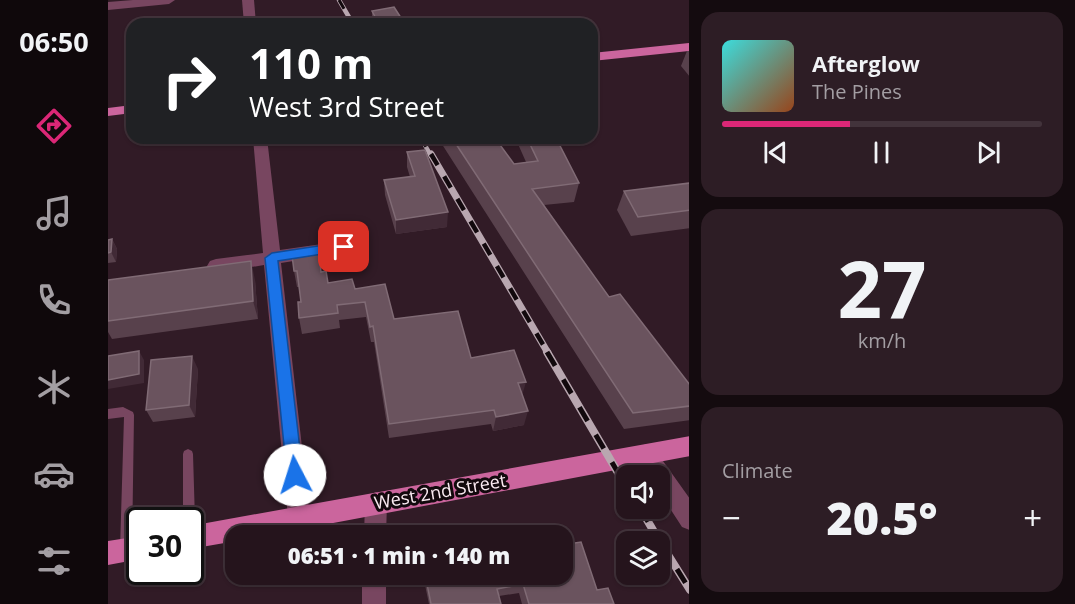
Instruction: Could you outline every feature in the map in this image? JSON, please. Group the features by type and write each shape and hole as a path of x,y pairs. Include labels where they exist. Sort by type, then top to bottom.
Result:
{"main road":[{"path":"598,56 689,47"},
{"path":"108,112 126,110"},
{"name":"West 2nd Street","path":"204,535 689,446"}],"street":[{"path":"108,6 130,2 169,0"},
{"path":"248,0 250,18"},
{"path":"261,144 299,517"},
{"path":"201,269 344,247"},
{"path":"646,454 689,518"},
{"path":"375,525 376,502"},
{"path":"374,585 374,604"}],"lane":[{"path":"108,414 123,412 129,415 124,550"},
{"path":"188,454 189,507"}],"building":[{"path":"394,7 401,18 376,18 372,11"},
{"path":"456,144 499,144 514,164 538,161 530,144 559,144 579,183 532,189 609,297 620,294 689,384 689,406 633,413"},
{"path":"425,150 448,212 396,220 384,180 415,176 407,152"},
{"path":"689,183 689,210 638,217 624,191"},
{"path":"112,239 111,252 108,253 108,240"},
{"path":"319,252 321,272 326,271 328,283 352,279 355,289 385,284 394,319 458,311 471,358 514,350 526,382 518,383 528,411 496,417 494,410 389,424 373,326 370,327 365,302 337,305 338,313 299,318 298,302 301,302 297,271 294,271 292,255"},
{"path":"251,261 253,301 108,321 108,280"},
{"path":"139,351 139,374 108,380 108,356"},
{"path":"192,356 189,405 146,410 151,360"},
{"path":"581,542 597,590 608,588 614,604 529,604 523,585 573,585 573,543"},
{"path":"427,585 518,585 497,589 501,604 431,604"}],"railway":[{"path":"339,0 350,18"},
{"path":"424,144 431,156"},
{"path":"431,154 548,353"},
{"path":"547,352 616,469"},
{"path":"646,519 689,588"}],"route":[{"path":"295,475 272,258 344,247"}]}
